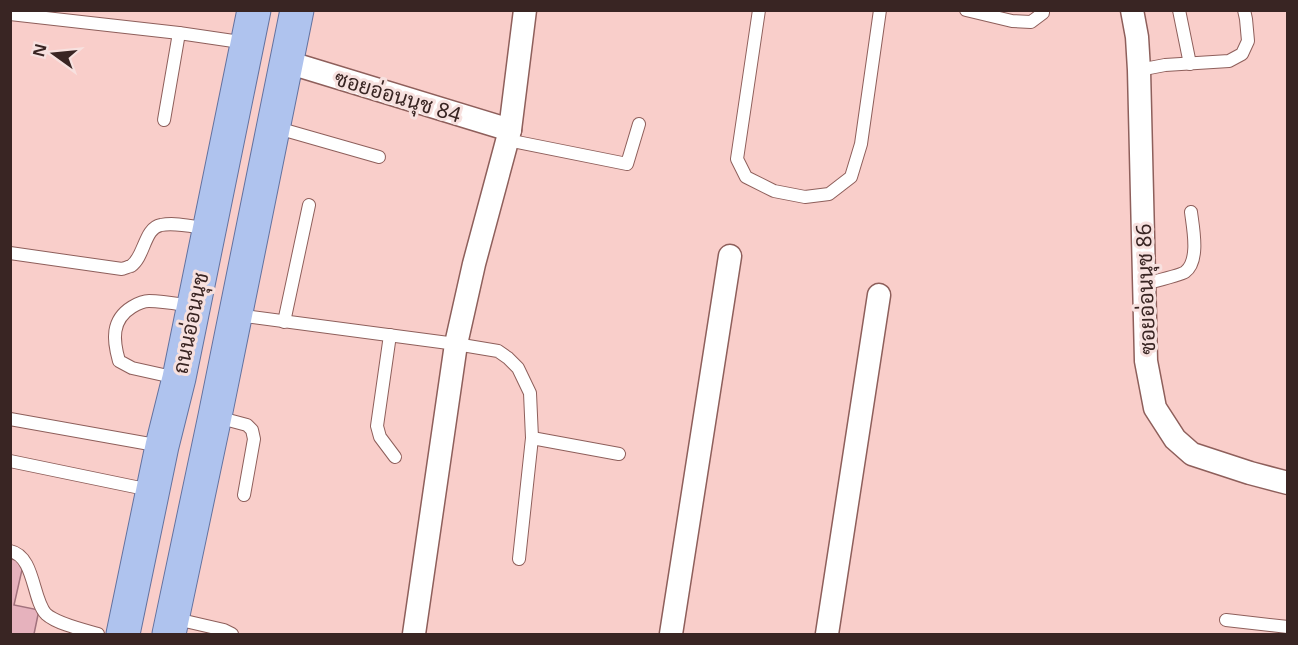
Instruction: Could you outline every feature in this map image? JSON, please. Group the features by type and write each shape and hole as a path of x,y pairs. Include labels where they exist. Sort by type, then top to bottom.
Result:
{"main road":[{"name":"ถนนอ่อนนุช","path":"123,634 254,10"},
{"name":"ถนนอ่อนนุช","path":"170,626 236,315 297,10"},
{"path":"140,551 184,560"}],"street":[{"path":"414,634 456,344 474,264 509,135 525,10"},
{"name":"ซอยอ่อนนุช 86","path":"1132,10 1139,69 1146,361 1155,408 1175,439 1192,454 1287,483"},
{"name":"ซอยอ่อนนุช 84","path":"287,62 509,135"},
{"path":"671,634 730,256"},
{"path":"827,634 879,295"}],"lane":[{"path":"759,10 737,159 746,177 774,191 805,197 829,194 851,177 861,144 880,10"},
{"path":"966,10 1012,21 1031,22 1043,13 1043,10"},
{"path":"1179,10 1190,64"},
{"path":"1139,69 1165,65 1229,62 1242,54 1248,40 1244,10"},
{"path":"10,14 247,43"},
{"path":"164,120 179,33"},
{"path":"509,135 627,164 639,124"},
{"path":"274,127 380,157"},
{"path":"284,322 309,205"},
{"path":"1144,284 1185,272 1192,264 1195,250 1191,212"},
{"path":"10,253 122,269 131,266 139,256 151,230 158,225 168,224 209,230"},
{"path":"178,378 132,368 119,361 114,346 115,329 124,312 137,304 148,301 193,306"},
{"path":"236,315 456,344 498,351 508,358 518,368 530,393 532,438 519,559"},
{"path":"390,335 378,426 380,437 395,457"},
{"path":"215,416 247,425 252,430 254,440 244,495"},
{"path":"10,419 162,446"},
{"path":"532,438 619,454"},
{"path":"10,461 153,490"},
{"path":"10,551 15,552 25,561 45,613 56,620 98,634"},
{"path":"1226,620 1287,627"},
{"path":"170,626 224,630 232,634"}],"building":[{"path":"10,559 24,561 14,605 39,610 34,634 10,634"}]}
